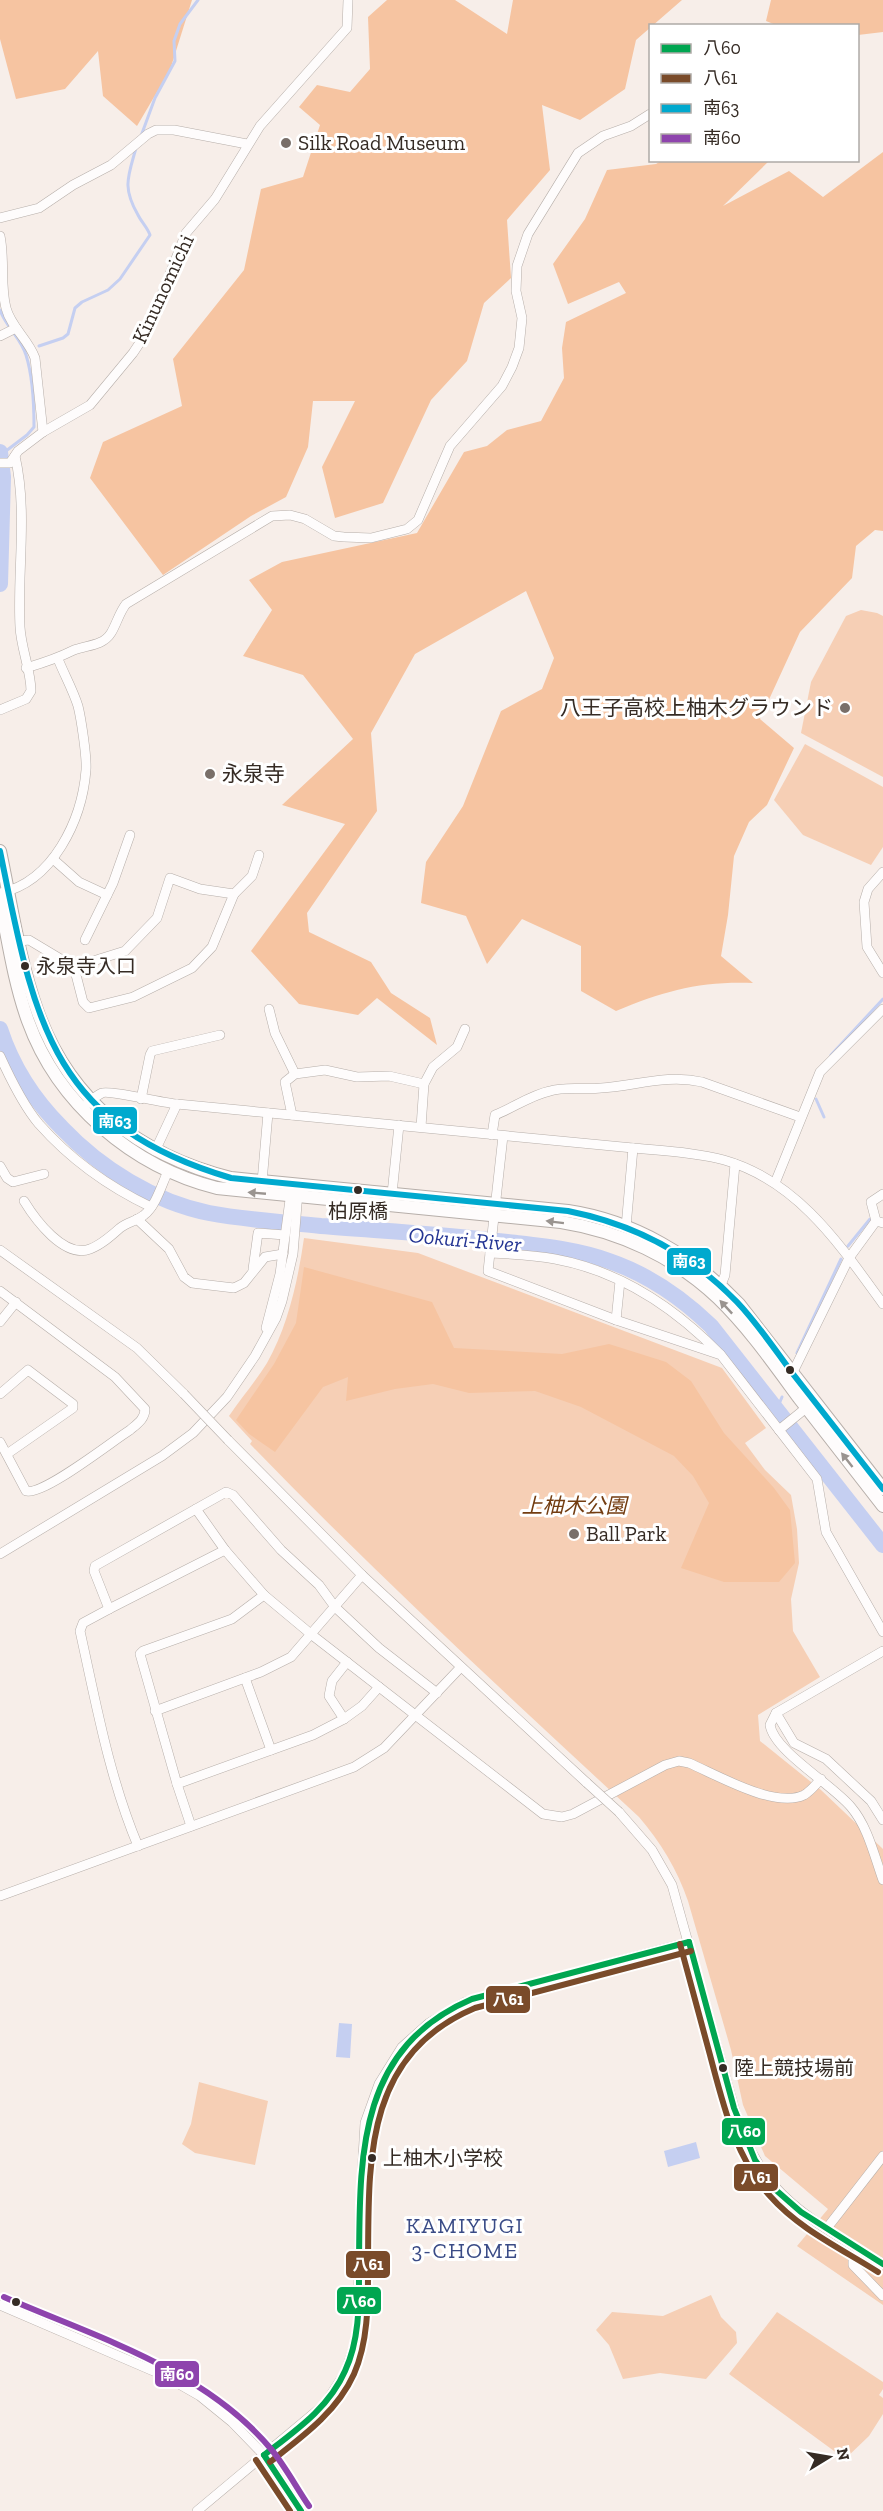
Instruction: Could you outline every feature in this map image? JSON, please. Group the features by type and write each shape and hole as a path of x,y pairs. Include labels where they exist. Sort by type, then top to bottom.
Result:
{"main road":[{"path":"0,851 3,895 21,999 29,1023 51,1068 113,1137 168,1171 217,1188 392,1194 495,1209 589,1228 624,1238 656,1254 698,1281 722,1302 883,1506"},
{"path":"3,895 20,941 30,990 43,1027 86,1105 156,1151 206,1172 262,1182 294,1192 495,1209 576,1213 626,1227 679,1253 721,1285 749,1316 793,1372 807,1408 883,1489"}],"street":[{"name":"Kinunomichi","path":"8,461 43,432 90,405 133,353 147,332 186,233 215,199 247,144 347,28 348,0"},
{"path":"26,668 58,659 76,650 102,642 111,633 126,604 272,516 290,515 305,519 334,536 362,538 407,529 418,520 450,446 502,386 512,367 519,348 522,318 516,291 517,266 528,234 578,153 603,136 632,126 649,115"},
{"path":"0,218 39,208 73,184 111,165 148,134 166,129 247,144"},
{"path":"0,236 5,307 16,328 31,346 36,364 43,432"},
{"path":"3,335 16,328"},
{"path":"2,709 26,699 31,685 20,636 19,588 22,537 19,476 8,461"},
{"path":"3,895 20,887 53,859 70,828 86,768 78,706 58,659"},
{"path":"85,940 107,895 130,835"},
{"path":"20,941 29,940 74,967 83,1002 89,1008 133,997 192,968 212,947 234,894 252,876 260,855"},
{"path":"53,859 79,882 107,895"},
{"path":"883,872 868,888 864,902 867,947 883,973"},
{"path":"74,967 125,951 157,918 170,878 200,888 234,894"},
{"path":"269,1010 274,1033 295,1074"},
{"path":"775,1183 820,1072 883,1010"},
{"path":"421,1127 424,1084 433,1067 457,1047 465,1029"},
{"path":"141,1099 152,1051 220,1035"},
{"path":"0,1056 38,1123 92,1173 152,1205"},
{"path":"292,1115 285,1082 295,1074 325,1070 357,1077 389,1076 424,1084"},
{"path":"492,1135 495,1115 543,1093 566,1088 601,1088 653,1079 690,1079 702,1082 800,1117"},
{"path":"86,1105 107,1092 177,1104 698,1155 735,1164 775,1183 811,1212 883,1304"},
{"path":"156,1151 177,1104"},
{"path":"262,1182 268,1113"},
{"path":"392,1194 399,1125"},
{"path":"503,1136 488,1271 616,1320 721,1355"},
{"path":"626,1227 633,1148"},
{"path":"721,1285 725,1275 735,1164"},
{"path":"0,1166 6,1178 13,1182 44,1174"},
{"path":"24,1201 50,1234 64,1245 78,1251 89,1250 126,1224 145,1215 168,1171"},
{"path":"0,1554 140,1470 186,1439 227,1397 248,1367 276,1318 287,1284 289,1232 294,1192"},
{"path":"793,1372 849,1258 879,1222 871,1202 883,1194"},
{"path":"138,1219 169,1249 184,1277 192,1283 234,1288 244,1283 265,1257 283,1254"},
{"path":"263,1341 289,1232"},
{"path":"253,1269 258,1233 289,1232"},
{"path":"0,1250 132,1345 184,1394 362,1575 619,1812 642,1837 662,1865 672,1885 745,2141 757,2164 779,2192 800,2211 883,2264"},
{"path":"491,1251 555,1259 584,1266 620,1281 672,1310 721,1355 817,1479 826,1532 883,1632"},
{"path":"616,1320 620,1281"},
{"path":"0,1291 115,1377 145,1409 145,1414 130,1430 57,1481 32,1493 26,1491 0,1442"},
{"path":"0,1323 16,1302"},
{"path":"0,1394 28,1370 73,1404 73,1408 7,1454"},
{"path":"779,1429 807,1408"},
{"path":"110,1609 94,1571 95,1566 226,1492 233,1495 281,1550 319,1585 335,1607 379,1648 437,1693"},
{"path":"195,1509 225,1550 264,1594 312,1635 543,1814 555,1817 578,1812 665,1765 679,1761 774,1798 804,1795 821,1779"},
{"path":"138,1846 102,1731 80,1630 83,1623 225,1550"},
{"path":"155,1711 281,1663 296,1652 312,1635 362,1575"},
{"path":"191,1826 155,1711 140,1654 232,1618 264,1594"},
{"path":"883,1651 776,1713 770,1725 782,1747 841,1796 859,1818 883,1880"},
{"path":"344,1719 329,1696 332,1681 347,1662"},
{"path":"0,1896 354,1767 384,1748 461,1667"},
{"path":"245,1677 272,1750"},
{"path":"177,1784 313,1735 344,1719 362,1706 380,1687"},
{"path":"776,1713 794,1743 826,1759 871,1801 883,1820"},
{"path":"197,2511 325,2404 338,2386 351,2360 358,2324 360,2210 365,2123 379,2084 402,2047 429,2023 465,2002 689,1942"},
{"path":"827,2228 883,2156"},
{"path":"860,2250 853,2265 883,2296"},
{"path":"0,2305 165,2376 200,2396 232,2422 264,2455 301,2511"}],"green space":[{"name":"八王子高校上柚木グラウンド","path":"861,610 883,616 883,777 801,733 811,682 846,616"},
{"name":"八王子高校上柚木グラウンド","path":"805,744 883,787 883,847 871,865 803,835 774,800"},
{"name":"上柚木公園","path":"304,1238 418,1253 722,1368 766,1428 745,1443 765,1470 791,1495 797,1529 799,1563 791,1599 793,1631 820,1677 758,1715 760,1741 821,1790 883,1849 883,2305 797,2246 828,2209 765,2156 743,2105 731,2050 684,1889 668,1857 654,1837 639,1817 345,1540 250,1444 252,1441 229,1416 267,1363 281,1334 299,1270"},
{"path":"199,2082 268,2101 255,2165 195,2153 182,2144 191,2124"},
{"path":"711,2295 721,2317 736,2332 737,2343 706,2379 660,2373 623,2379 609,2345 596,2330 612,2312 663,2316"},
{"path":"777,2312 883,2382 883,2389 879,2395 883,2398 883,2414 869,2436 845,2459 729,2374"}],"shaded area":[{"path":"0,0 192,0 170,70 137,126 103,96 98,51 65,89 16,99 0,39"},
{"path":"387,0 455,0 507,34 513,0 682,0 654,24 649,24 649,29 636,40 625,89 580,120 542,105 550,170 507,220 511,278 484,303 467,361 431,400 383,503 335,518 322,467 355,401 313,401 308,447 286,497 251,516 163,575 90,478 103,442 182,406 173,359 244,270 261,189 303,177 320,125 299,107 317,85 350,92 370,69 368,17"},
{"path":"771,0 883,0 883,32 859,35 859,24 774,24 766,21"},
{"path":"883,152 883,531 875,530 856,546 852,578 800,632 760,719 794,748 767,805 749,822 734,856 721,956 753,983 716,984 683,989 616,1011 581,991 581,946 522,919 487,964 466,916 421,903 426,862 463,806 501,711 542,689 554,658 526,591 415,654 371,733 377,811 307,913 309,932 371,962 391,993 430,1018 437,1045 377,998 358,1015 299,1004 251,951 345,824 282,805 353,739 303,675 243,656 272,610 249,580 282,562 417,533 464,452 487,446 507,430 541,421 564,378 562,348 566,322 626,293 619,282 568,304 553,264 585,219 607,170 659,162 768,162 723,206 789,171 823,197"},
{"path":"304,1267 432,1302 454,1348 562,1354 609,1344 666,1362 691,1381 724,1433 774,1488 790,1510 795,1563 779,1582 724,1582 681,1568 709,1503 693,1476 674,1456 581,1407 535,1391 469,1393 433,1384 395,1389 346,1401 348,1377 323,1387 275,1452 249,1434 236,1420 274,1364 296,1323"}],"water":[{"path":"339,2023 352,2024 350,2058 336,2057"},
{"path":"696,2142 700,2158 668,2167 664,2151"}],"waterway":[{"path":"141,136 155,98 175,61 174,41 180,24 198,0"},
{"path":"39,346 68,334 75,308 82,302 108,290 120,279 150,235 133,205 128,189 136,148"},
{"path":"0,310 26,355 32,381 34,418 34,427 27,435 2,454"},
{"name":"Ookuri-River","path":"0,452 3,477 0,584"},
{"path":"831,1055 883,999"},
{"name":"Ookuri-River","path":"0,1029 25,1082 62,1128 93,1157 111,1170 168,1201 209,1213 237,1217 558,1248 609,1261 650,1280 688,1306 711,1326 883,1545"},
{"path":"816,1099 824,1117"},
{"path":"848,1246 870,1219"},
{"path":"797,1353 841,1259"},
{"path":"777,1409 782,1397"}],"transit line":[{"name":"南63","path":"0,851 25,965 40,1013 60,1056 86,1095 122,1127 170,1155 231,1178 568,1211 615,1224 660,1243 700,1269 737,1302 883,1489"},
{"name":"八60","path":"689,1942 734,2108 755,2160 777,2191 801,2212 883,2264"},
{"name":"八60","path":"264,2455 321,2408 338,2384 350,2359 358,2320 359,2227 364,2149 372,2112 385,2078 405,2047 434,2020 472,1999 689,1942"},
{"name":"八61","path":"680,1944 725,2111 739,2147 758,2181 781,2208 794,2219 878,2272"},
{"name":"八61","path":"270,2462 318,2423 328,2412 347,2388 359,2362 365,2336 367,2310 372,2154 379,2118 391,2085 410,2055 438,2029 475,2008 691,1951"},
{"name":"南60","path":"4,2297 147,2358 214,2397 244,2421 271,2449 309,2506"},
{"name":"八60","path":"264,2455 301,2511"},
{"name":"八61","path":"256,2460 290,2511"}],"place":[{"name":"Silk Road Museum","path":"286,143"},
{"name":"八王子高校上柚木グラウンド","path":"845,708"},
{"name":"永泉寺","path":"210,774"},
{"name":"永泉寺入口","path":"25,966"},
{"name":"柏原橋","path":"358,1190"},
{"name":"Ball Park","path":"574,1534"},
{"name":"陸上競技場前","path":"723,2068"},
{"name":"上柚木小学校","path":"372,2158"}],"district":[{"name":"KAMIYUGI 3-CHOME","path":"465,2238"}]}
